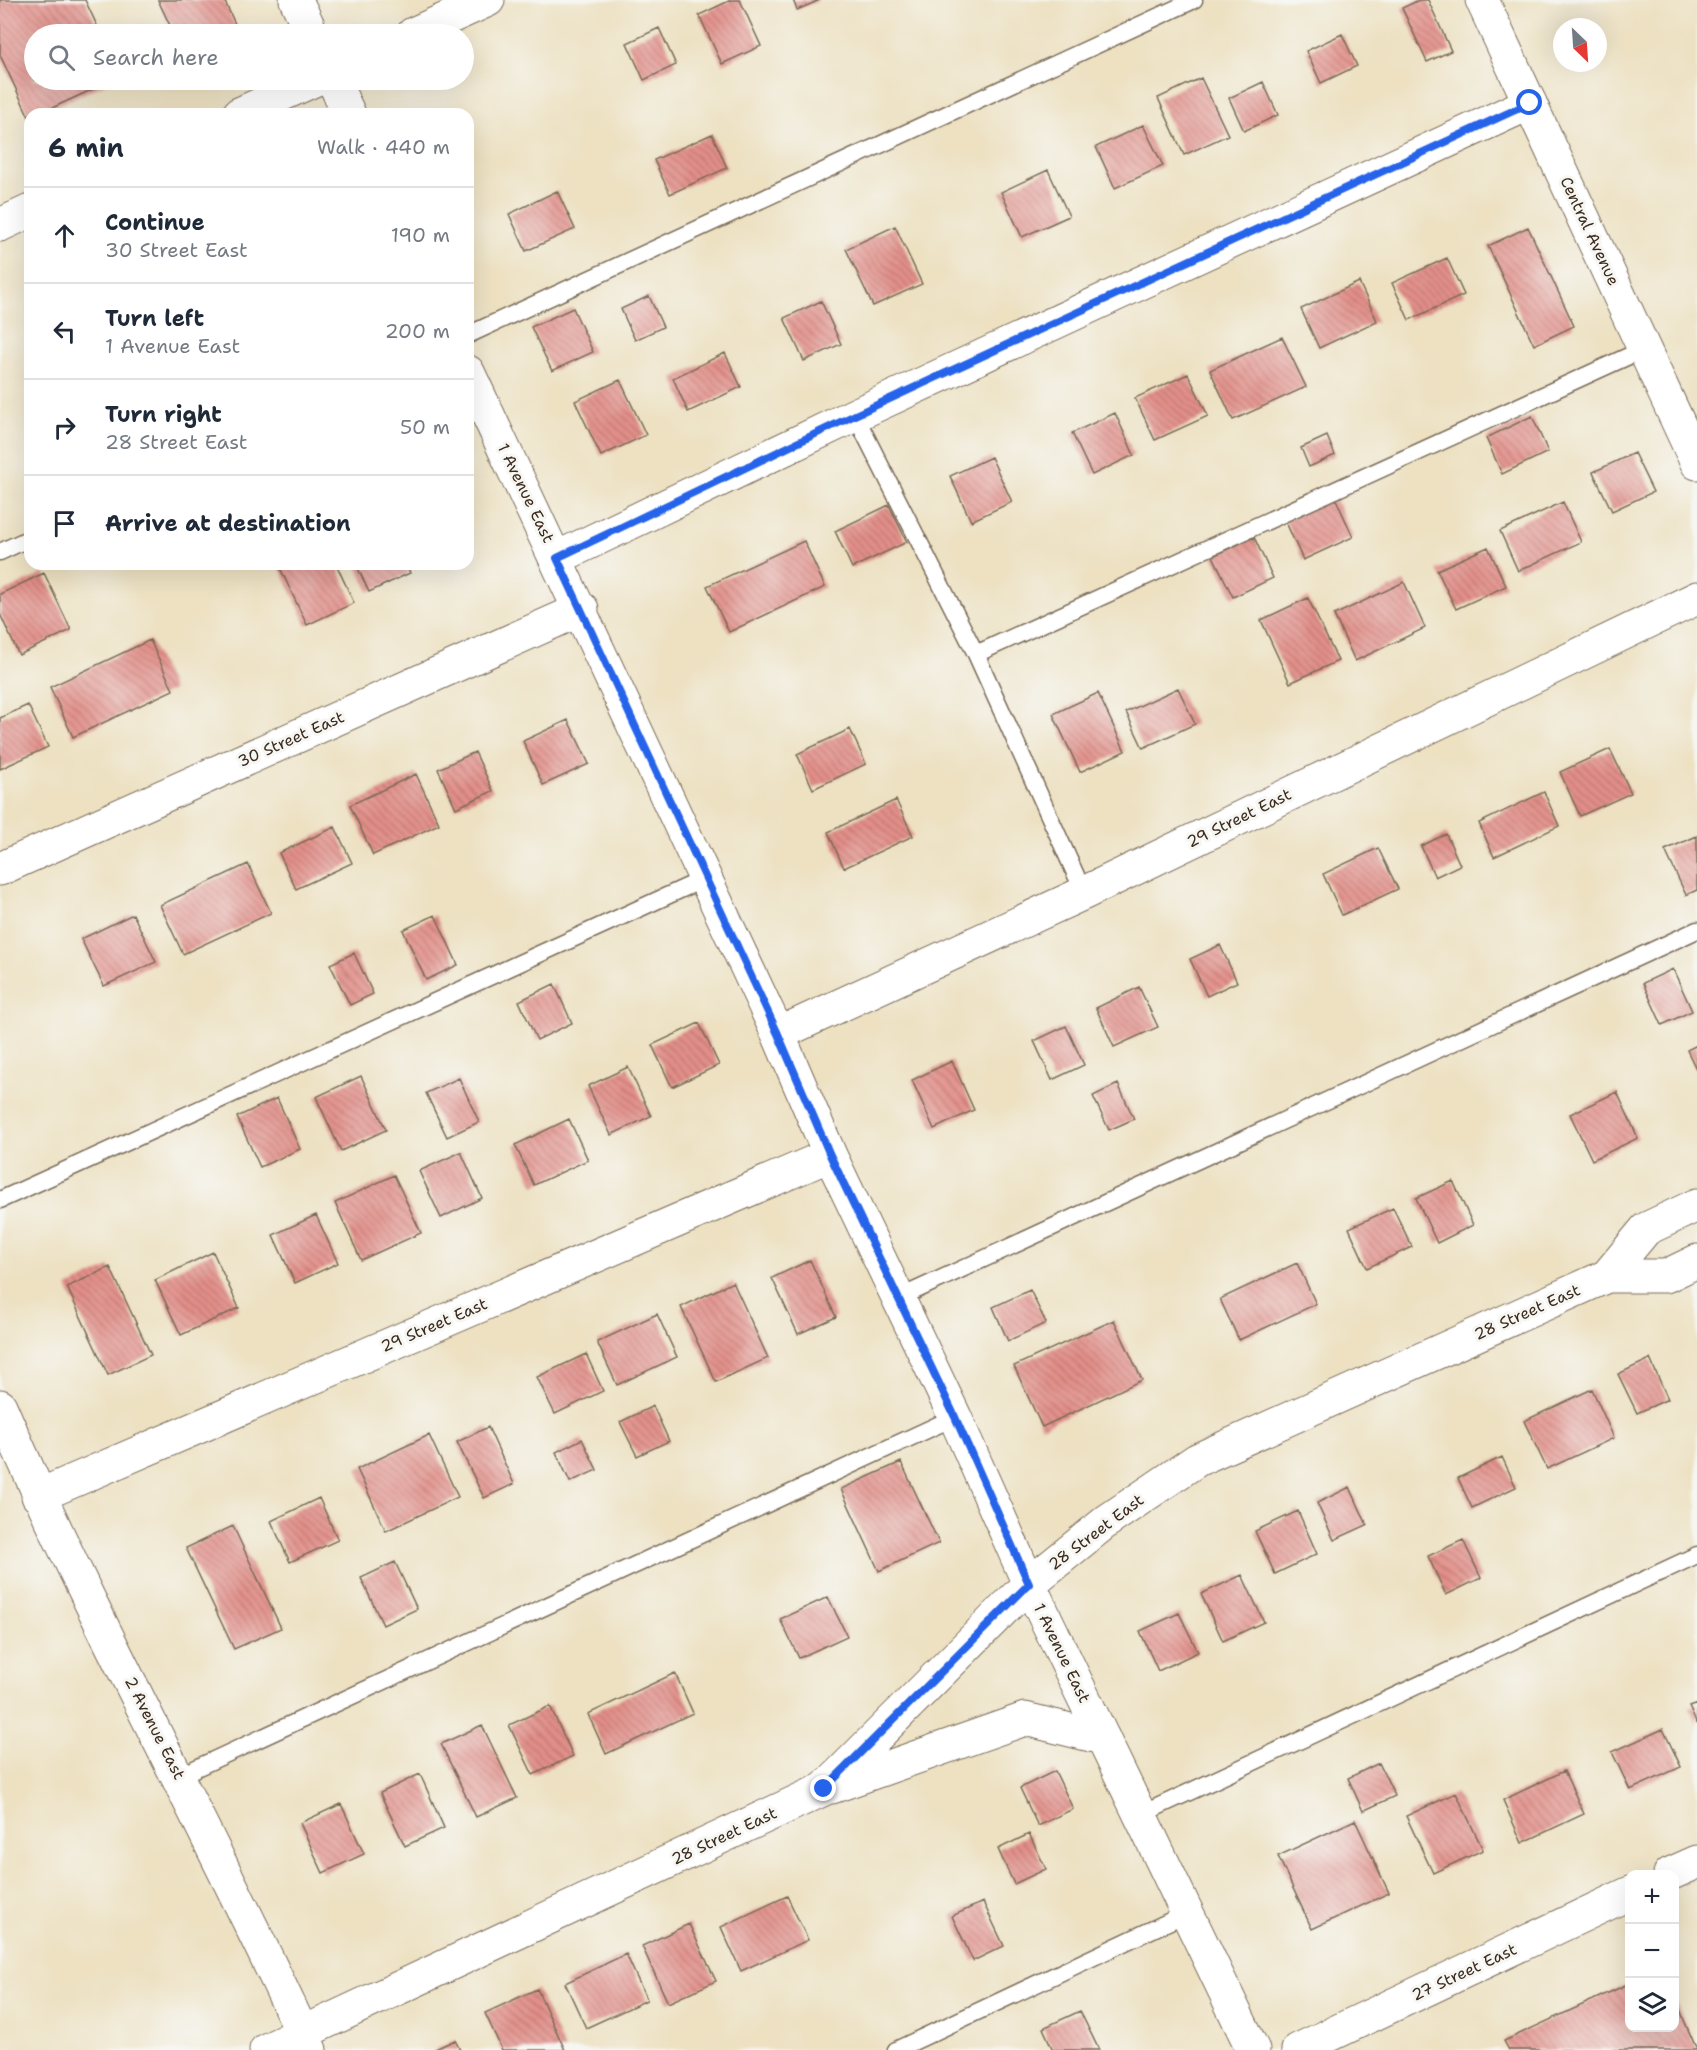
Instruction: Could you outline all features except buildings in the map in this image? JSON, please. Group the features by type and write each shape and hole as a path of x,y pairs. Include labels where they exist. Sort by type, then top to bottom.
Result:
{"street":[{"path":"296,0 307,24"},
{"path":"434,24 488,0"},
{"name":"Central Avenue","path":"1482,0 1697,463"},
{"path":"253,108 292,90"},
{"path":"338,90 346,108"},
{"path":"557,558 855,415 1530,103"},
{"path":"0,225 24,214"},
{"name":"1 Avenue East","path":"474,385 582,609 704,879 778,1034 830,1155 955,1417 1029,1584 1253,2050"},
{"name":"29 Street East","path":"778,1034 1084,893 1697,598"},
{"name":"30 Street East","path":"0,869 582,609"},
{"name":"29 Street East","path":"38,1496 830,1155"},
{"path":"1607,1276 1646,1228 1697,1205"},
{"name":"28 Street East","path":"266,2050 306,2042 824,1789 1029,1584 1107,1521 1197,1460 1607,1276 1666,1276 1697,1261"},
{"name":"2 Avenue East","path":"0,1406 38,1496 179,1776 306,2042"},
{"path":"824,1789 1024,1719 1103,1738"},
{"path":"1679,1871 1697,1862"},
{"name":"27 Street East","path":"1298,2050 1625,1895"}],"lane":[{"path":"474,332 1194,0"},
{"path":"976,654 1644,349"},
{"path":"855,415 976,654 1084,893"},
{"path":"0,552 24,541"},
{"path":"0,1200 704,879"},
{"path":"899,1298 1697,930"},
{"path":"179,1776 955,1417"},
{"path":"1140,1815 1697,1555"},
{"path":"896,2050 1187,1913"}],"route":[{"path":"824,1789 1029,1584 955,1417 830,1155 778,1034 704,879 557,558 855,415 1530,103"}]}
